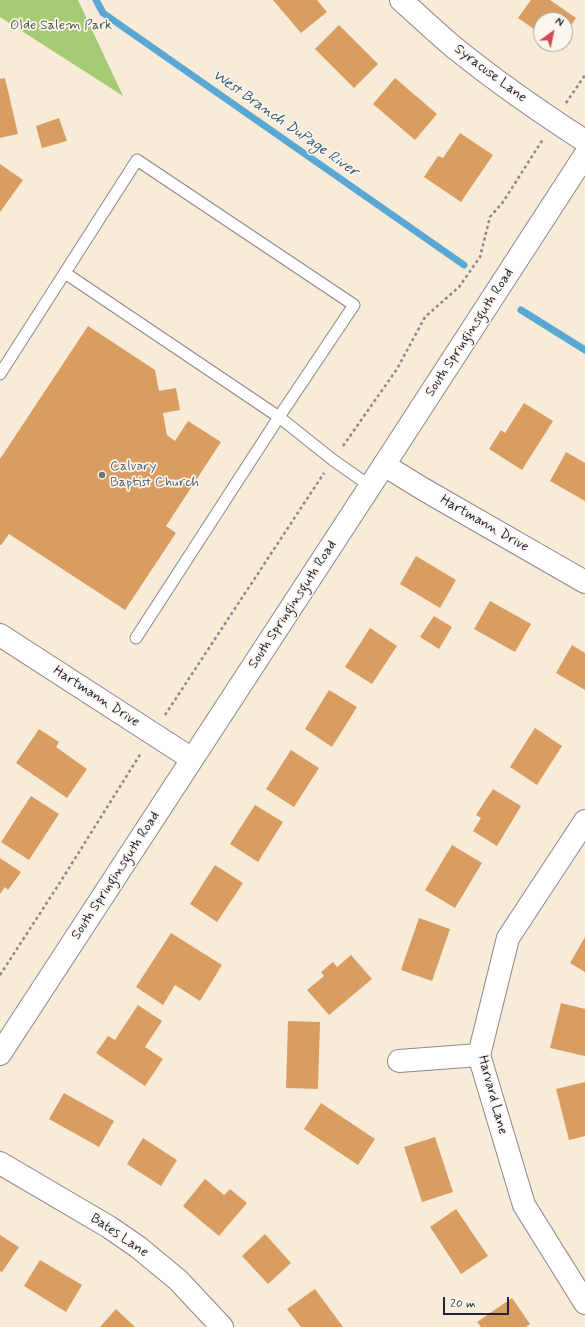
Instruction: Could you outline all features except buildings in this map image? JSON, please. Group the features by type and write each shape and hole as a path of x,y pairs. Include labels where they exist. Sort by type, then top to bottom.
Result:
{"street":[{"name":"Syracuse Lane","path":"401,0 460,52 522,99 585,141"},
{"name":"South Springinsguth Road","path":"0,1054 585,154"},
{"name":"Hartmann Drive","path":"384,465 585,582"},
{"name":"Hartmann Drive","path":"0,635 192,759"},
{"name":"Harvard Lane","path":"585,821 508,938 478,1055 524,1205 585,1303"},
{"path":"399,1061 478,1055"},
{"name":"Bates Lane","path":"0,1163 109,1227 138,1247 178,1280 222,1327"}],"lane":[{"path":"0,374 137,160 354,306 279,417 136,638"},
{"path":"65,273 279,417 333,460 370,486"}],"path":[{"path":"0,974 59,884 153,734 333,460 397,369 425,317 459,288 480,257 490,217 503,202 585,75"}],"green space":[{"name":"Olde Salem Park","path":"0,0 78,0 123,96 0,17"}],"waterway":[{"name":"West Branch DuPage River","path":"96,0 103,13 464,265"},
{"name":"West Branch DuPage River","path":"521,310 585,350"}],"place":[{"name":"Calvary Baptist Church","path":"102,475"}]}
